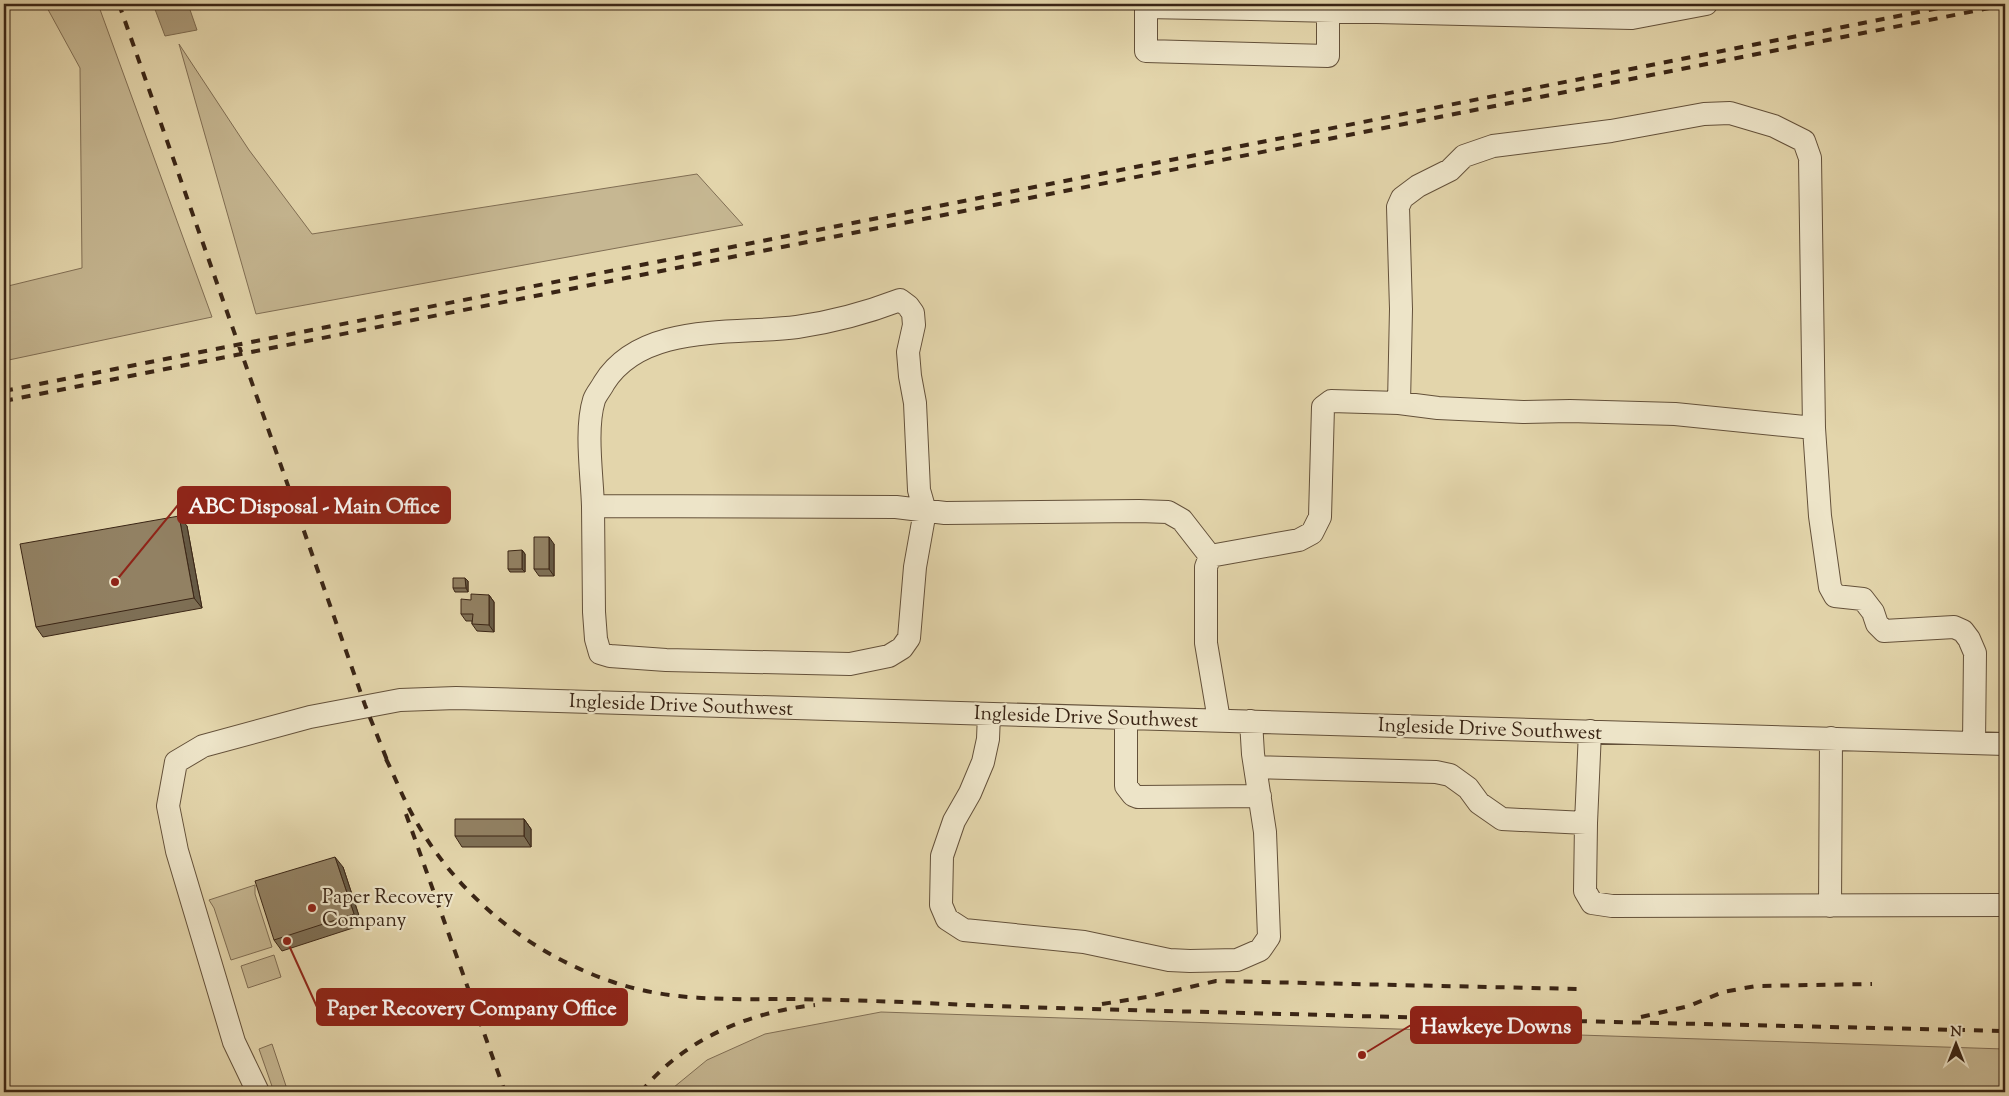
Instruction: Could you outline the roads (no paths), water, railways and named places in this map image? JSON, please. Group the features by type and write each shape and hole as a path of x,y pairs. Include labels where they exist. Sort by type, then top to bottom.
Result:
{"street":[{"path":"1328,10 1328,56 1146,52 1146,6 1251,6 1328,10 1632,18 1706,4"},
{"path":"1399,403 1401,309 1398,207 1402,198 1418,186 1450,170 1464,156 1493,146 1611,131 1704,114 1730,113 1774,126 1804,141 1810,158 1814,428 1820,516 1830,587 1835,596 1863,599 1874,612 1877,624 1884,631 1954,627 1963,631 1975,654 1974,743"},
{"path":"900,300 913,313 914,325 908,352 915,403 919,490 925,511 915,567 909,638 902,648 889,656 850,664 666,660 610,656 600,653 596,639 594,612 592,506 590,423 595,399 610,374 630,355 654,343 714,332 795,327 842,319 900,300"},
{"path":"1210,556 1299,540 1312,533 1320,518 1323,407 1331,401 1399,403 1438,408 1523,412 1570,411 1675,414 1814,428"},
{"path":"592,506 896,507 945,513 1168,512 1182,520 1210,556"},
{"path":"1210,556 1206,567 1206,644 1219,720"},
{"name":"Ingleside Drive Southwest","path":"258,1092 234,1042 178,851 168,806 176,762 203,746 310,717 365,705 400,700 456,698 2005,744"},
{"path":"990,714 988,739 983,762 970,793 954,821 942,856 941,905 947,919 964,930 1084,942 1168,960 1237,960 1260,950 1270,937 1265,832 1255,767 1251,721"},
{"path":"1126,718 1126,786 1138,797 1260,796"},
{"path":"1590,731 1585,891 1592,903 1612,906 2005,905"},
{"path":"1830,906 1831,738"},
{"path":"1255,767 1436,772 1450,775 1468,788 1480,803 1502,819 1586,824"}],"railway":[{"path":"119,4 365,705 389,765"},
{"path":"4,391 1959,4"},
{"path":"4,401 2005,5"},
{"path":"386,759 408,807 429,843 449,870 497,917 552,955 582,970 613,982 657,993 725,999 836,1000 1112,1010 2005,1031"},
{"path":"406,814 505,1092"},
{"path":"1102,1004 1147,997 1216,981 1579,989"},
{"path":"1641,1017 1689,1006 1723,992 1756,986 1872,984"},
{"path":"641,1092 658,1073 677,1057 719,1031 766,1014 815,1005"}],"place":[{"name":"ABC Disposal - Main Office","path":"115,582"},
{"name":"Paper Recovery Company","path":"312,908"},
{"name":"Paper Recovery Company Office","path":"287,941"},
{"name":"Hawkeye Downs","path":"1362,1055"}]}
